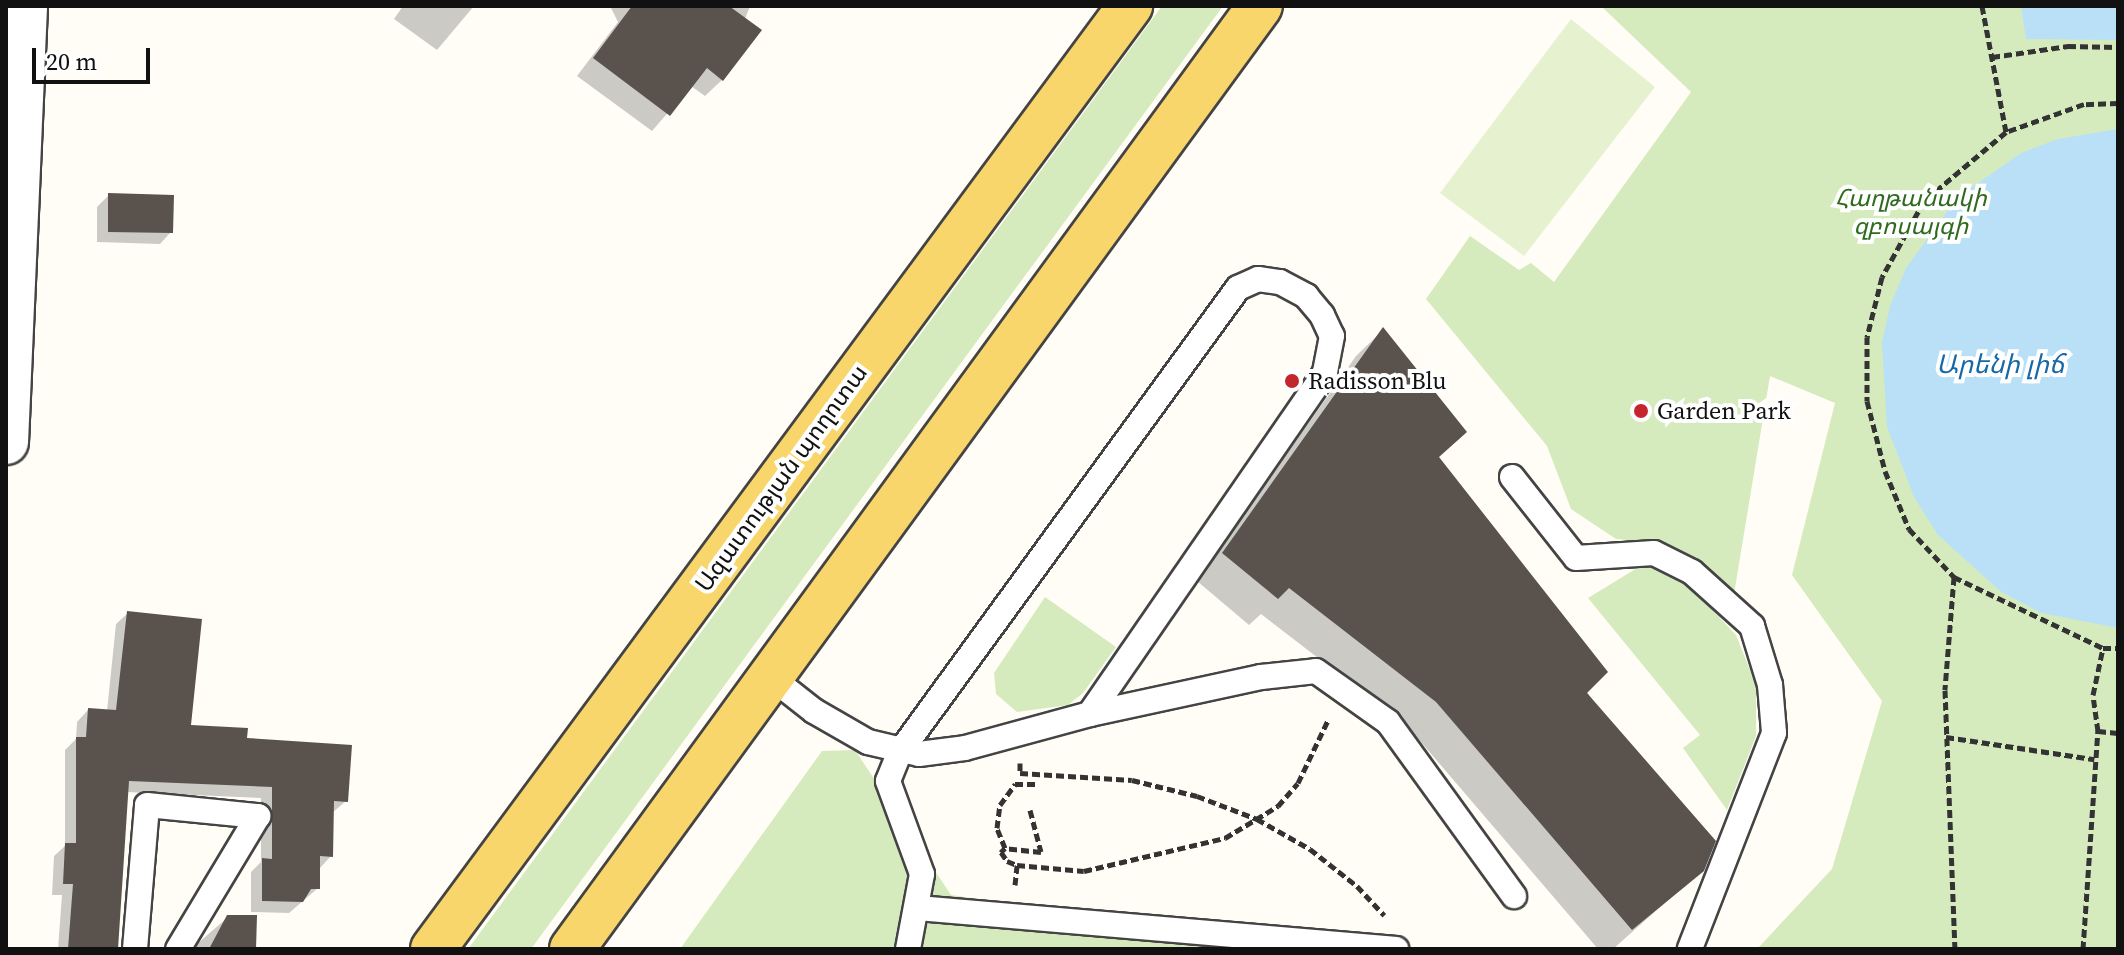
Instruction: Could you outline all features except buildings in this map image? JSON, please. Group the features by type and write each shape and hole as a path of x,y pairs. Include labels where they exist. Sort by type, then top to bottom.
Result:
{"main road":[{"name":"Ազատության պողոտա","path":"433,949 1130,6"},
{"path":"572,949 1260,6"}],"street":[{"path":"6,442 25,6"}],"lane":[{"path":"908,949 911,916 918,908 922,874 888,781 900,752 1238,288 1258,279 1280,282 1306,296 1327,325 1332,336 1325,373 1090,714"},
{"path":"1512,477 1576,558 1654,553 1692,572 1752,626 1770,685 1774,733 1690,949"},
{"path":"772,678 837,726 900,752 965,748 1090,714 1261,677 1316,671 1388,722 1514,896"},
{"path":"135,949 147,805 258,816 178,949"},
{"path":"918,908 1396,949"}],"path":[{"path":"1982,6 2006,132"},
{"path":"1992,57 2068,46 2118,47"},
{"path":"2118,103 2084,104 2006,132 1924,201 1882,277 1867,337 1867,401 1885,471 1909,529 1954,577 2103,648 2118,648"},
{"path":"1954,577 1946,737 1955,949"},
{"path":"2083,949 2098,731 2093,695 2103,648"},
{"path":"1005,848 1001,852 1007,861 1017,865 1084,871 1131,863 1225,838 1257,819 1298,783 1328,720"},
{"path":"2098,731 2118,733"},
{"path":"1946,737 2094,759"},
{"path":"1020,762 1020,773 1132,780 1197,796 1257,819 1310,849 1357,886 1390,925 1375,924"},
{"path":"1025,784 1027,773"},
{"path":"1005,848 997,828 1000,805 1015,784 1036,784"},
{"path":"1005,848 1041,852 1030,810"},
{"path":"1017,865 1017,897"}],"green space":[{"path":"1162,6 1223,6 531,949 468,949"},
{"name":"Հաղթանակի զբոսայգի","path":"1601,6 2118,6 2118,949 1757,949 1832,869 1882,701 1792,575 1835,403 1770,376 1734,594 1700,560 1666,543 1616,539 1571,509 1547,446 1426,299 1470,236 1519,270 1531,263 1554,282 1691,92"},
{"path":"1571,19 1655,87 1524,256 1440,193"},
{"path":"1647,562 1685,581 1736,635 1756,685 1756,736 1727,810 1683,748 1700,735 1588,598"},
{"path":"1045,597 1116,647 1083,693 1068,705 1017,712 996,694 994,673"},
{"path":"855,750 951,895 1316,949 680,949 822,751"}],"water":[{"path":"2021,6 2118,6 2118,40 2026,39"},
{"name":"Արենի լիճ","path":"2118,129 2118,628 2041,613 2000,591 1938,535 1914,497 1887,427 1882,343 1890,306 1906,268 1957,198 2021,153 2058,139"}],"place":[{"name":"Radisson Blu","path":"1292,381"},
{"name":"Garden Park","path":"1641,411"}]}
